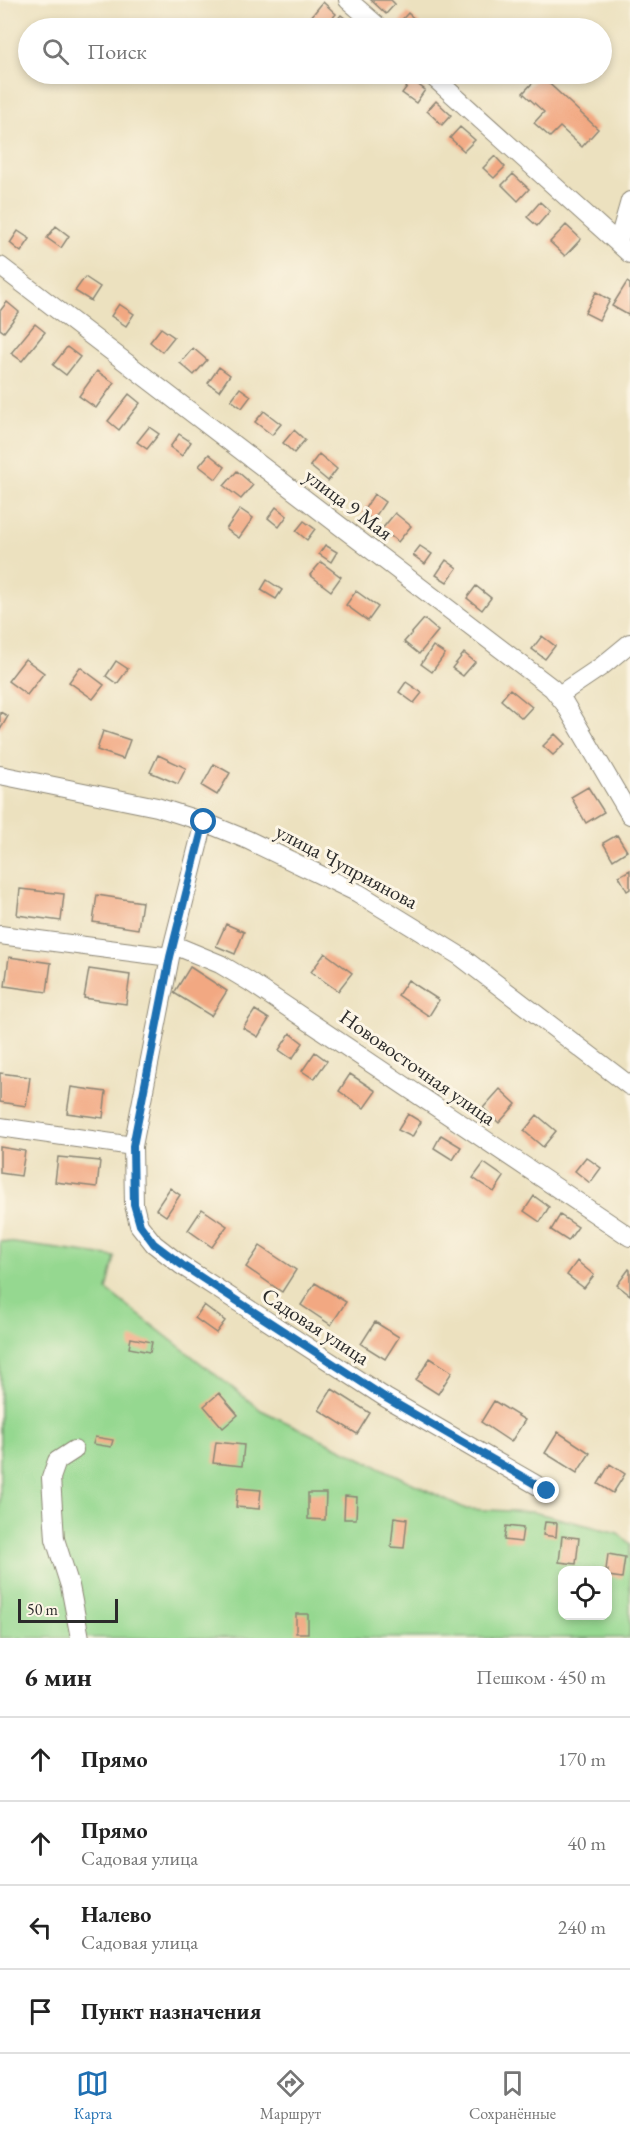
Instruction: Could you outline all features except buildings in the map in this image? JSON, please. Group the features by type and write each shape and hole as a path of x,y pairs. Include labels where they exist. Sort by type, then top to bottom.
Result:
{"street":[{"path":"348,0 369,18"},
{"path":"441,84 624,249"},
{"path":"624,249 630,201"},
{"name":"улица 9 Мая","path":"0,266 559,695 630,815"},
{"path":"559,695 602,666 630,643"},
{"name":"улица Чуприянова","path":"0,775 157,807 204,822 248,840 358,892 460,956 630,1086"},
{"name":"Садовая улица","path":"204,822 172,951 133,1146 134,1204 140,1225 154,1244 182,1265 386,1398 547,1491"},
{"name":"Нововосточная улица","path":"0,935 172,951 220,964 259,987 630,1237"},
{"path":"0,1127 133,1146"},
{"path":"74,1450 57,1461 51,1478 55,1539 70,1586 80,1638"}],"green space":[{"path":"0,1241 115,1257 107,1290 261,1410 466,1509 533,1512 618,1533 630,1544 630,1638 0,1638"}],"route":[{"path":"204,822 170,957 133,1146 134,1204 140,1225 154,1244 182,1265 386,1398 547,1491"}]}
